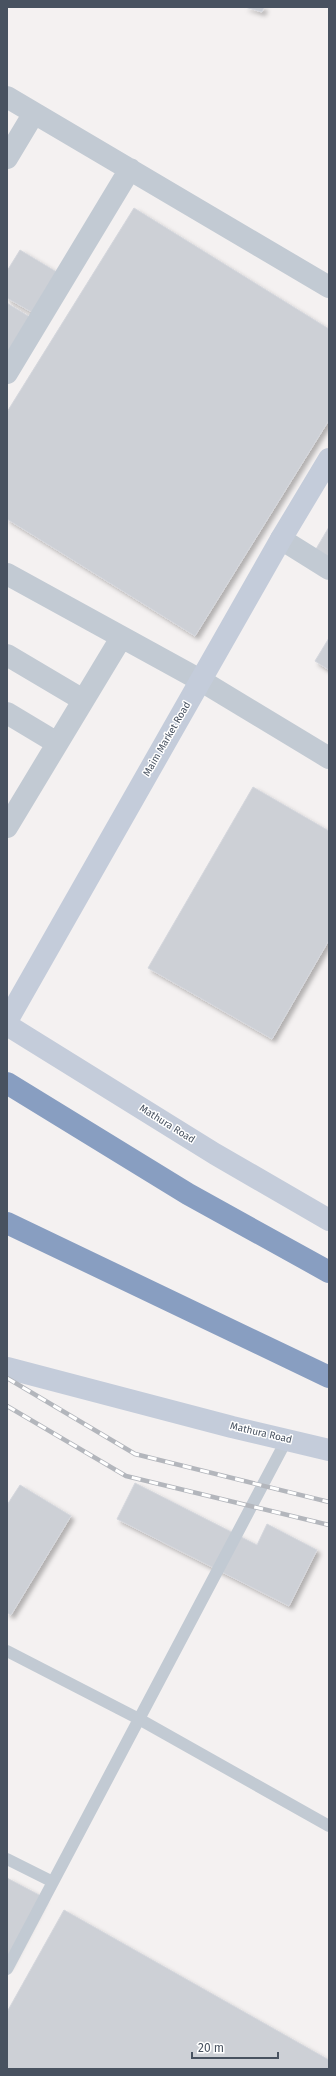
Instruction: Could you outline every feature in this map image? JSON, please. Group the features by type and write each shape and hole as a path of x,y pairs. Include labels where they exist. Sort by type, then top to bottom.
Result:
{"highway":[{"path":"7,1083 188,1194 329,1272"},
{"path":"7,1223 329,1377"}],"main road":[{"name":"Maim Market Road","path":"7,1021 280,539 329,459"},
{"name":"Mathura Road","path":"7,1025 215,1154 329,1220"},
{"name":"Mathura Road","path":"7,1368 232,1427 329,1450"}],"street":[{"path":"7,97 329,287"},
{"path":"7,158 34,113"},
{"path":"7,373 130,169"},
{"path":"280,539 329,569"},
{"path":"7,574 121,638 200,680 329,758"},
{"path":"7,827 56,743 121,638"},
{"path":"7,655 83,700"},
{"path":"7,714 56,743"}],"lane":[{"path":"7,1969 287,1439"},
{"path":"7,1651 139,1718 329,1826"},
{"path":"7,1859 53,1882"}],"building":[{"path":"245,7 264,7 262,12"},
{"path":"134,208 329,329 329,420 195,636 7,519 7,412"},
{"path":"20,250 60,274 35,314 7,298 7,271"},
{"path":"7,303 33,319 7,359"},
{"path":"329,527 329,557 316,549"},
{"path":"329,638 329,670 315,661"},
{"path":"253,787 329,831 329,940 272,1039 148,968"},
{"path":"135,1483 257,1545 267,1524 317,1550 289,1606 117,1519"},
{"path":"20,1485 71,1516 11,1615 7,1613 7,1505"},
{"path":"7,1878 43,1897 7,1966"},
{"path":"64,1910 329,2060 329,2069 7,2069 7,2012"}],"railway":[{"path":"7,1378 135,1454 329,1502"},
{"path":"7,1406 126,1476 329,1525"}]}
